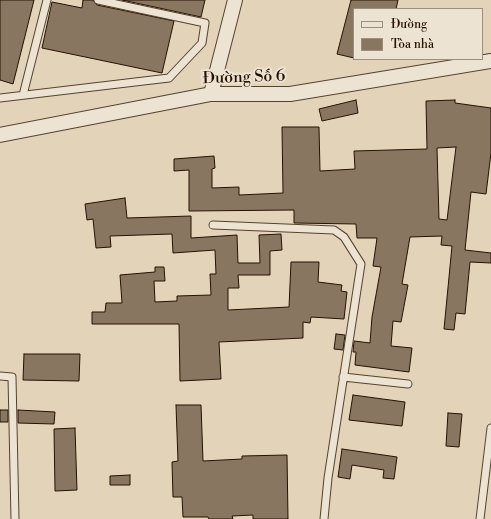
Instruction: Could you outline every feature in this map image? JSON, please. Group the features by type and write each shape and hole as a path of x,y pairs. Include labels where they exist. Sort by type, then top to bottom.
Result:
{"street":[{"path":"211,94 234,0"},
{"name":"Đường Số 6","path":"0,135 211,94 290,94 491,61"}],"lane":[{"path":"24,95 47,0"},
{"path":"0,98 169,78 202,43 205,24 98,0"},
{"path":"213,225 334,230 344,237 361,264 328,478 324,519"},
{"path":"0,376 12,377 15,519"},
{"path":"343,377 408,384"},
{"path":"480,519 491,428"}],"building":[{"path":"0,0 34,0 13,84 0,80"},
{"path":"83,0 93,0 97,5 174,21 162,73 42,48 52,2 82,8"},
{"path":"122,0 205,0 201,17"},
{"path":"351,0 398,0 396,8 353,8 353,58 337,54"},
{"path":"356,100 358,113 322,121 319,109"},
{"path":"455,100 455,103 491,108 491,153 486,194 471,192 465,250 491,253 491,263 470,262 465,314 456,313 454,330 444,329 452,246 441,245 442,236 410,237 402,284 408,285 401,322 393,321 391,346 412,348 409,372 355,365 356,352 353,352 354,341 370,343 372,317 381,267 373,266 377,238 357,238 356,224 294,223 294,210 189,211 189,170 174,171 174,159 214,156 215,168 212,169 212,188 239,187 239,195 283,193 282,127 319,127 320,171 355,169 354,151 427,149 426,101","holes":["456,147 447,220 439,219 437,148"]},
{"path":"125,198 127,218 191,216 191,238 237,235 238,263 260,263 259,235 281,234 282,250 270,251 270,275 238,275 239,288 228,288 228,310 289,307 291,262 319,262 318,282 342,285 341,291 347,292 344,319 311,317 310,323 303,322 303,338 219,342 221,379 180,381 179,324 92,324 92,312 105,312 106,303 122,303 120,275 155,272 155,267 164,267 165,281 154,281 155,302 177,301 177,296 211,295 210,274 216,274 215,250 173,253 172,234 110,236 111,247 96,248 93,219 87,220 85,204"},
{"path":"336,334 345,335 343,350 334,349"},
{"path":"24,354 80,354 79,381 23,380"},
{"path":"353,395 405,402 402,426 349,420"},
{"path":"176,405 201,405 203,461 242,459 242,456 287,455 288,519 253,519 253,515 232,516 233,519 183,517 182,497 173,497 172,462 178,461"},
{"path":"0,410 8,410 8,422 0,422"},
{"path":"18,410 55,412 54,424 18,423"},
{"path":"448,413 462,414 459,447 446,446"},
{"path":"75,428 77,490 55,491 54,429"},
{"path":"342,449 397,457 394,479 383,478 384,470 352,465 350,479 338,477"},
{"path":"130,475 130,485 110,485 110,476"}]}
